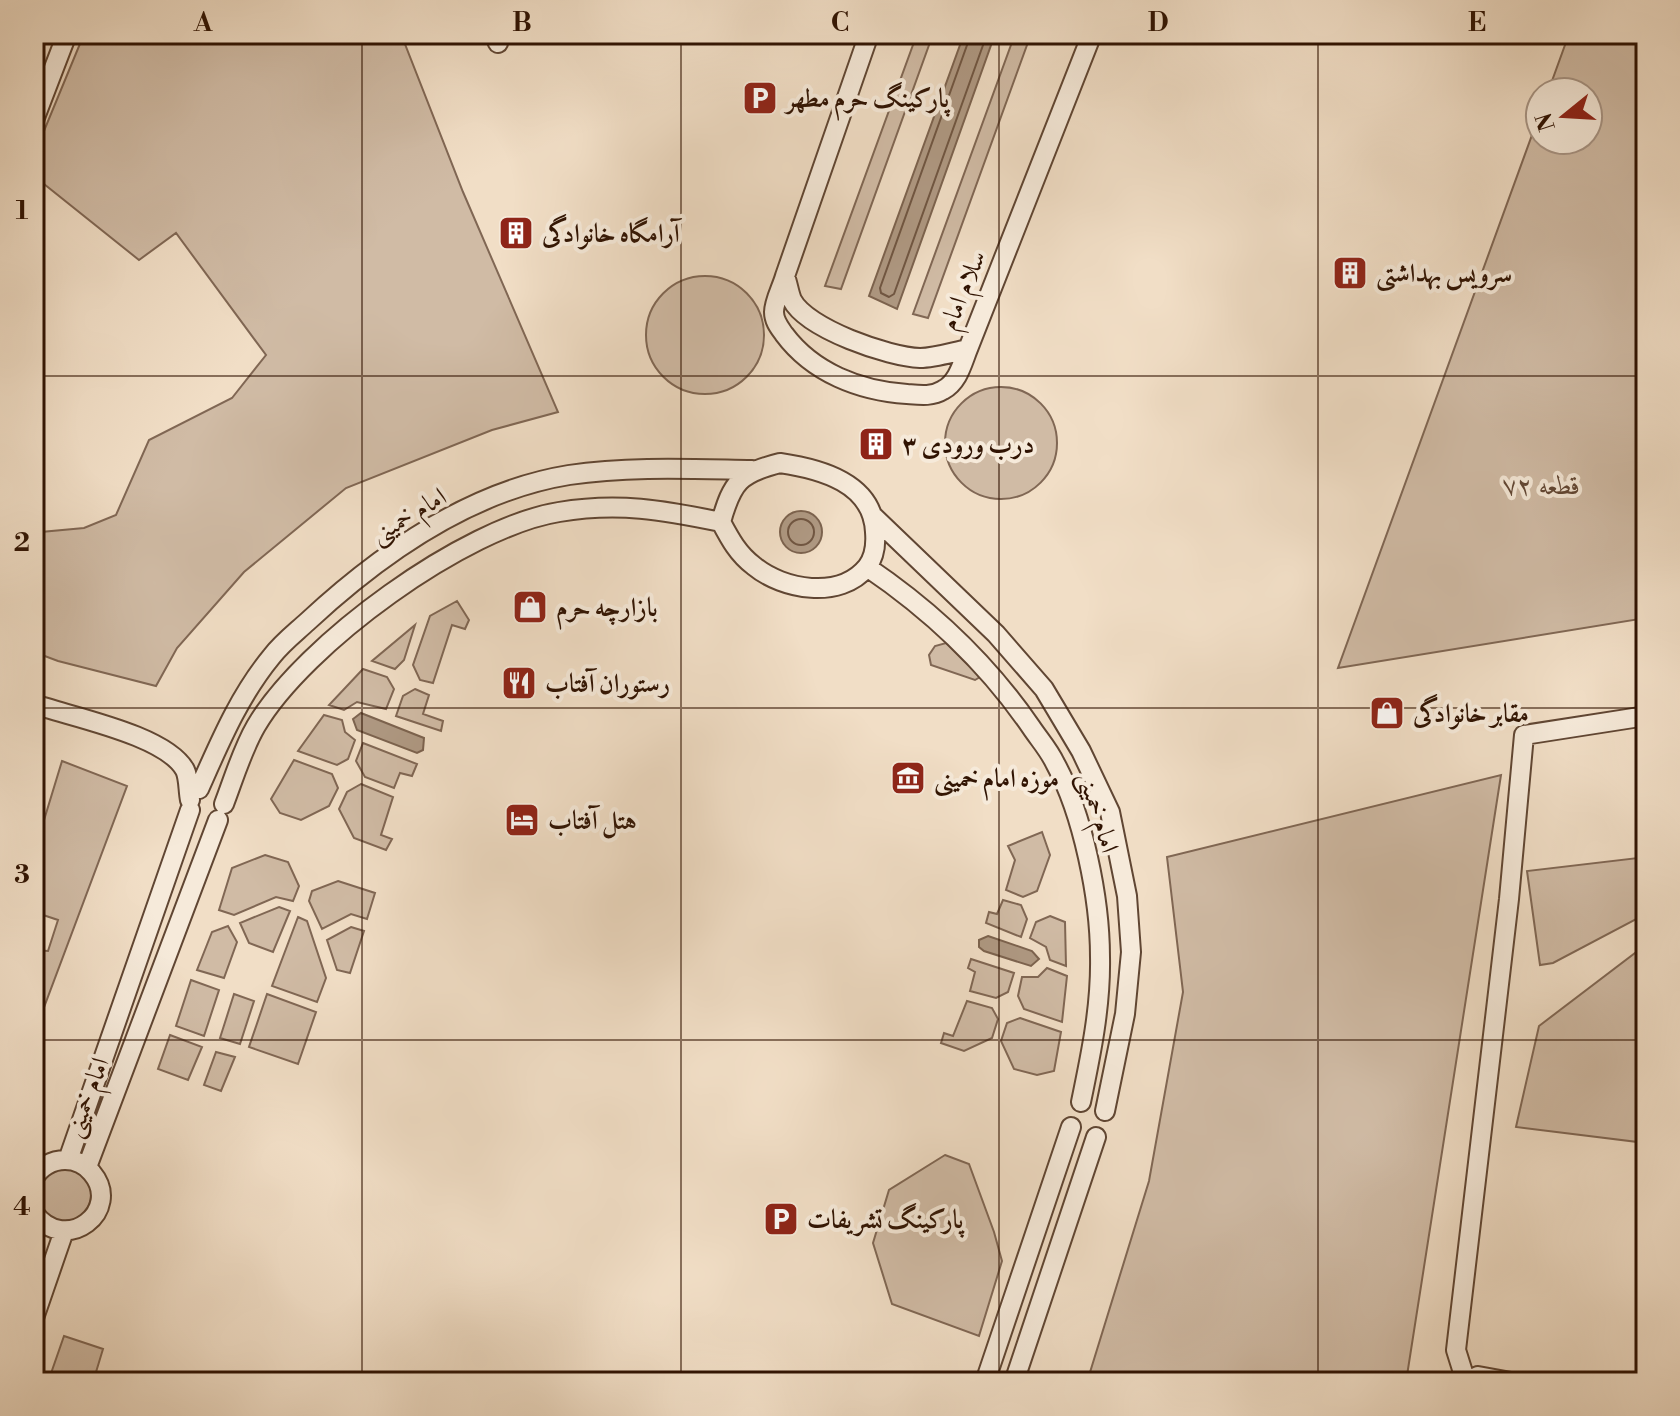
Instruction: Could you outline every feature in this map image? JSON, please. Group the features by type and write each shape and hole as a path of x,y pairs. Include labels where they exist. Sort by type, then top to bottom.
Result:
{"street":[{"path":"34,120 67,34"},
{"path":"869,34 785,276 774,311 776,324 793,346 824,370 850,384 887,393 929,396 943,390 956,380 968,349"},
{"name":"سلام امام","path":"785,276 793,303 817,322 848,339 883,352 921,358 968,349 1092,34"},
{"path":"780,463 825,472 856,490 874,517 876,545 867,567 844,584 822,588 798,587 753,566 734,547 721,522 729,495 752,470 780,463"},
{"name":"امام خمینی","path":"68,1160 193,800 229,719 273,654 331,600 385,557 445,520 507,492 569,476 667,468 752,470"},
{"name":"امام خمینی","path":"87,1167 256,726 304,667 338,633 390,593 502,530 556,512 621,506 721,522"},
{"name":"امام خمینی","path":"874,517 996,634 1044,689 1081,751 1110,812 1127,896 1131,952 1125,1014 1105,1111"},
{"name":"امام خمینی","path":"867,567 911,596 946,626 1007,692 1056,763 1079,821 1092,882 1100,956 1095,1034 1081,1102"},
{"path":"34,704 120,731 168,751 186,771 193,800 191,816 201,823 221,812 216,791 193,800"},
{"path":"1511,1382 1478,1376 1467,1382 1456,1350 1509,899 1524,735 1646,716"},
{"path":"985,1382 1071,1127 1070,1115 1081,1102 1092,1101 1105,1111 1106,1126 1096,1137 1014,1382"},
{"path":"1071,1127 1084,1138 1096,1137"},
{"path":"34,1178 46,1165 68,1160 87,1167 99,1185 98,1207 85,1225 64,1231 43,1224 34,1216"},
{"path":"34,1318 64,1231"}],"green space":[{"path":"84,34 401,34 463,192 558,412 492,430 346,488 244,572 177,648 156,686 34,652 34,547 41,532 84,528 116,515 149,440 232,398 266,355 176,233 139,260 34,176 34,155"},
{"path":"917,34 933,34 841,289 825,286"},
{"path":"1015,34 1031,34 928,318 913,314"},
{"name":"قطعه ۷۲","path":"1569,34 1646,34 1646,618 1338,668 1524,156 1604,156 1604,76 1554,76"},
{"path":"705,276 738,286 754,302 764,335 754,368 738,384 705,394 672,384 656,368 646,335 656,302 672,286"},
{"path":"1001,387 1022,391 1041,403 1053,422 1057,443 1053,464 1041,483 1022,495 1001,499 980,495 961,483 949,464 945,443 949,422 961,403 980,391"},
{"path":"457,601 469,620 465,629 452,625 433,683 420,680 413,665 430,616"},
{"path":"415,625 404,660 395,669 372,661"},
{"path":"946,643 980,677 975,680 931,665 929,655 935,646"},
{"path":"363,669 387,677 394,689 386,709 357,702 344,710 329,705"},
{"path":"415,689 429,695 423,714 443,721 441,731 396,716 403,696"},
{"path":"324,715 342,720 345,732 355,740 348,759 337,765 298,751"},
{"path":"363,743 417,764 412,776 400,773 394,788 365,777 356,761"},
{"path":"294,760 332,774 338,788 329,806 301,820 280,813 271,799"},
{"path":"62,761 127,786 34,1034 34,950 48,951 58,920 34,912 34,853"},
{"path":"1501,775 1406,1382 1087,1382 1149,1181 1183,992 1167,857"},
{"path":"361,784 393,797 381,835 392,839 386,850 354,838 339,809 347,792"},
{"path":"1042,832 1050,855 1037,891 1023,897 1006,890 1015,860 1008,846"},
{"path":"265,855 288,862 299,886 293,901 276,897 234,915 219,910 232,868"},
{"path":"1646,857 1646,914 1553,963 1540,965 1527,871"},
{"path":"338,881 375,893 367,919 351,914 322,929 309,901 312,891"},
{"path":"1003,900 1021,905 1027,919 1021,937 986,923 989,912 997,914"},
{"path":"279,907 290,911 273,952 249,943 240,923"},
{"path":"1050,916 1065,922 1066,966 1050,960 1046,947 1030,938 1036,922"},
{"path":"298,917 307,921 326,978 317,1002 272,986"},
{"path":"228,926 237,942 224,978 197,970 212,932"},
{"path":"351,927 364,931 350,973 337,970 327,940"},
{"path":"1646,949 1646,1143 1516,1127 1539,1026 1639,950"},
{"path":"971,959 1014,973 1008,992 996,998 970,991 975,972 968,968"},
{"path":"1047,968 1067,976 1062,1022 1024,1009 1018,996 1022,977 1038,977"},
{"path":"191,980 219,990 204,1036 176,1026"},
{"path":"234,994 254,1001 240,1044 220,1038"},
{"path":"267,994 316,1012 298,1064 249,1047"},
{"path":"967,1001 992,1008 998,1019 992,1038 964,1051 941,1043 944,1033 953,1036"},
{"path":"1020,1018 1061,1032 1054,1071 1037,1075 1014,1069 1001,1041 1007,1023"},
{"path":"170,1035 202,1047 188,1080 158,1069"},
{"path":"216,1052 235,1057 221,1091 204,1085"},
{"path":"945,1155 969,1164 1002,1261 979,1336 892,1304 873,1243 889,1190"},
{"path":"65,1169 83,1177 91,1195 83,1213 65,1221 47,1213 39,1195 47,1177"},
{"path":"64,1336 103,1349 93,1382 48,1382"}],"water":[{"path":"964,34 995,34 897,309 869,296"},
{"path":"801,511 816,517 822,532 816,547 801,553 786,547 780,532 786,517"},
{"path":"361,713 424,738 423,750 417,753 357,730 353,719"},
{"path":"988,936 1032,951 1039,959 1031,966 984,951 979,947 979,940"}],"place":[{"name":"پارکینگ حرم مطهر","path":"760,98"},
{"name":"آرامگاه خانوادگی","path":"516,233"},
{"name":"سرویس بهداشتی","path":"1350,273"},
{"name":"درب ورودی ۳","path":"876,444"},
{"name":"بازارچه حرم","path":"530,607"},
{"name":"رستوران آفتاب","path":"519,683"},
{"name":"مقابر خانوادگی","path":"1387,713"},
{"name":"موزه امام خمینی","path":"908,778"},
{"name":"هتل آفتاب","path":"522,820"},
{"name":"پارکینگ تشریفات","path":"781,1219"}]}
